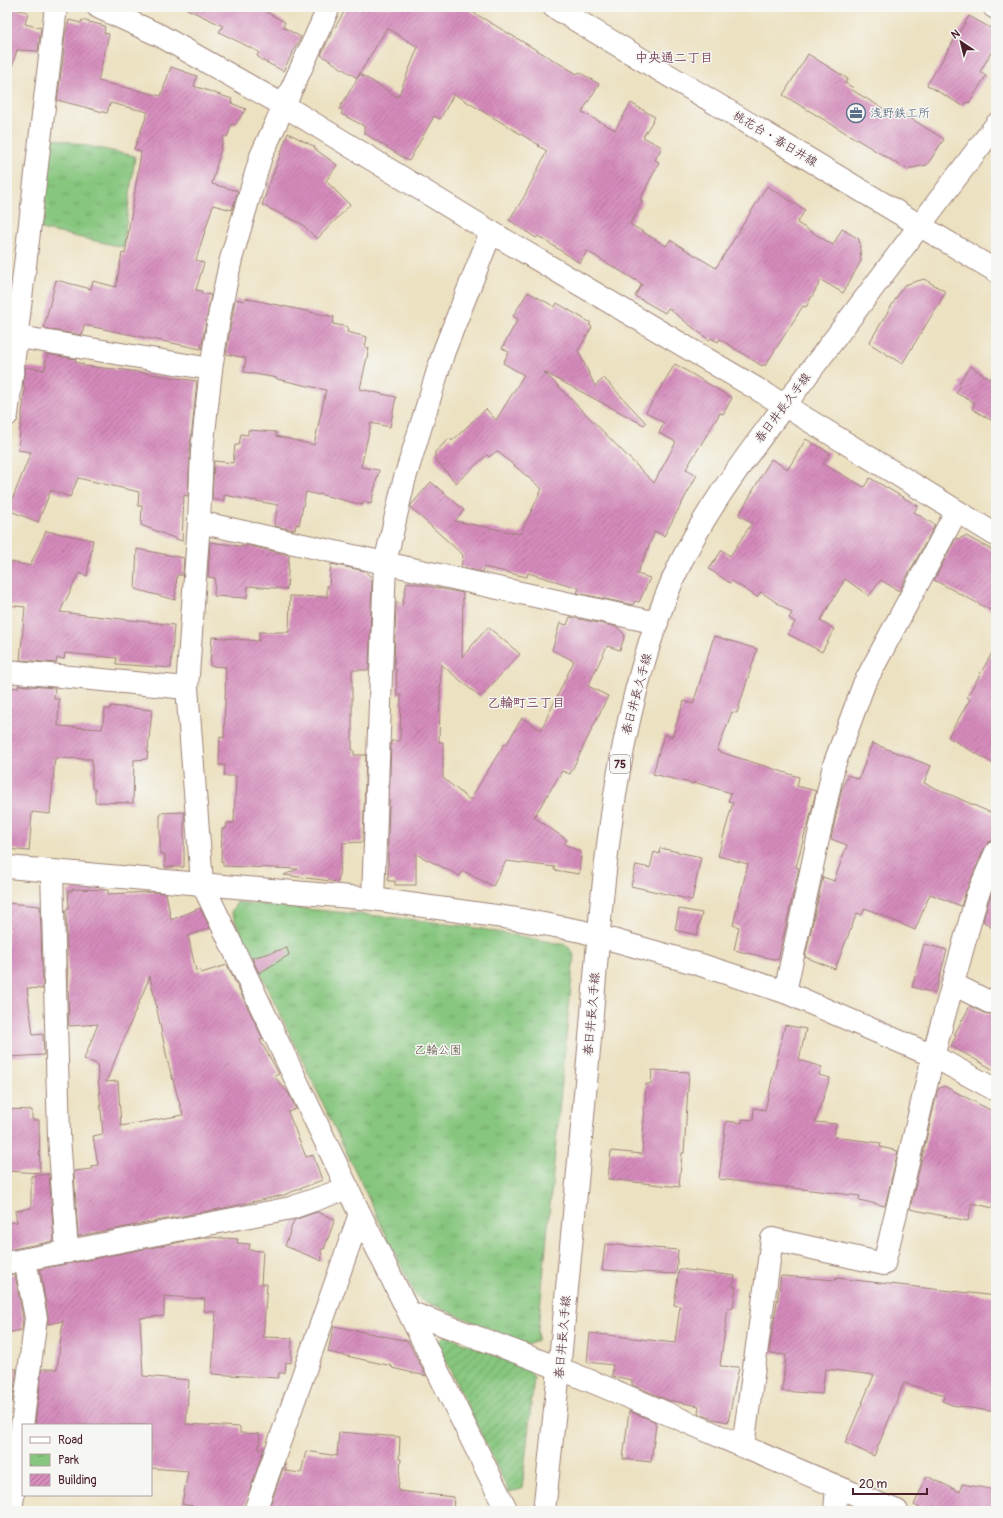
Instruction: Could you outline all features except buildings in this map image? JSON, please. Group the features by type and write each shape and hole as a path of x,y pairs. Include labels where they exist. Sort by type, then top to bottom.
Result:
{"street":[{"path":"7,415 11,336 56,7"},
{"path":"98,7 161,36 284,105 491,232 784,406 996,535"},
{"path":"329,7 261,156 248,196 231,259 220,312 211,369 202,451 199,522 187,688 202,883 360,1214 507,1511"},
{"name":"桃花台・春日井線","path":"554,7 996,271"},
{"name":"春日井長久手線","path":"544,1511 560,1368 609,836 622,750 636,690 657,623 674,578 692,541 732,476 996,124"},
{"path":"374,899 385,563 404,481 444,351 491,232"},
{"path":"11,336 211,369"},
{"path":"785,992 834,765 864,684 956,512"},
{"path":"199,522 657,623"},
{"path":"7,671 187,688"},
{"path":"743,1446 772,1239 884,1264 933,1056 952,984 977,896 996,852"},
{"path":"7,866 374,899 517,919 581,931 698,964 785,992 933,1056 996,1090"},
{"path":"52,871 59,1136 67,1252"},
{"path":"952,984 989,1002 996,998"},
{"path":"22,1424 36,1318 16,1261 291,1208 348,1188"},
{"path":"255,1511 360,1214"},
{"path":"409,1312 560,1368 837,1487 897,1511"},
{"path":"11,1511 22,1426"},
{"path":"835,1511 837,1487"}],"green space":[{"path":"51,138 135,156 123,247 41,229"},
{"name":"乙輪公園","path":"237,902 417,920 471,927 567,945 574,955 537,1340 528,1345 421,1300 414,1293 231,912"},
{"path":"445,1335 528,1369 534,1378 522,1489 509,1492 437,1343"}],"place":[{"name":"浅野鉄工所","path":"856,113"}],"district":[{"name":"中央通二丁目","path":"674,58"},
{"name":"乙輪町三丁目","path":"526,703"}]}
